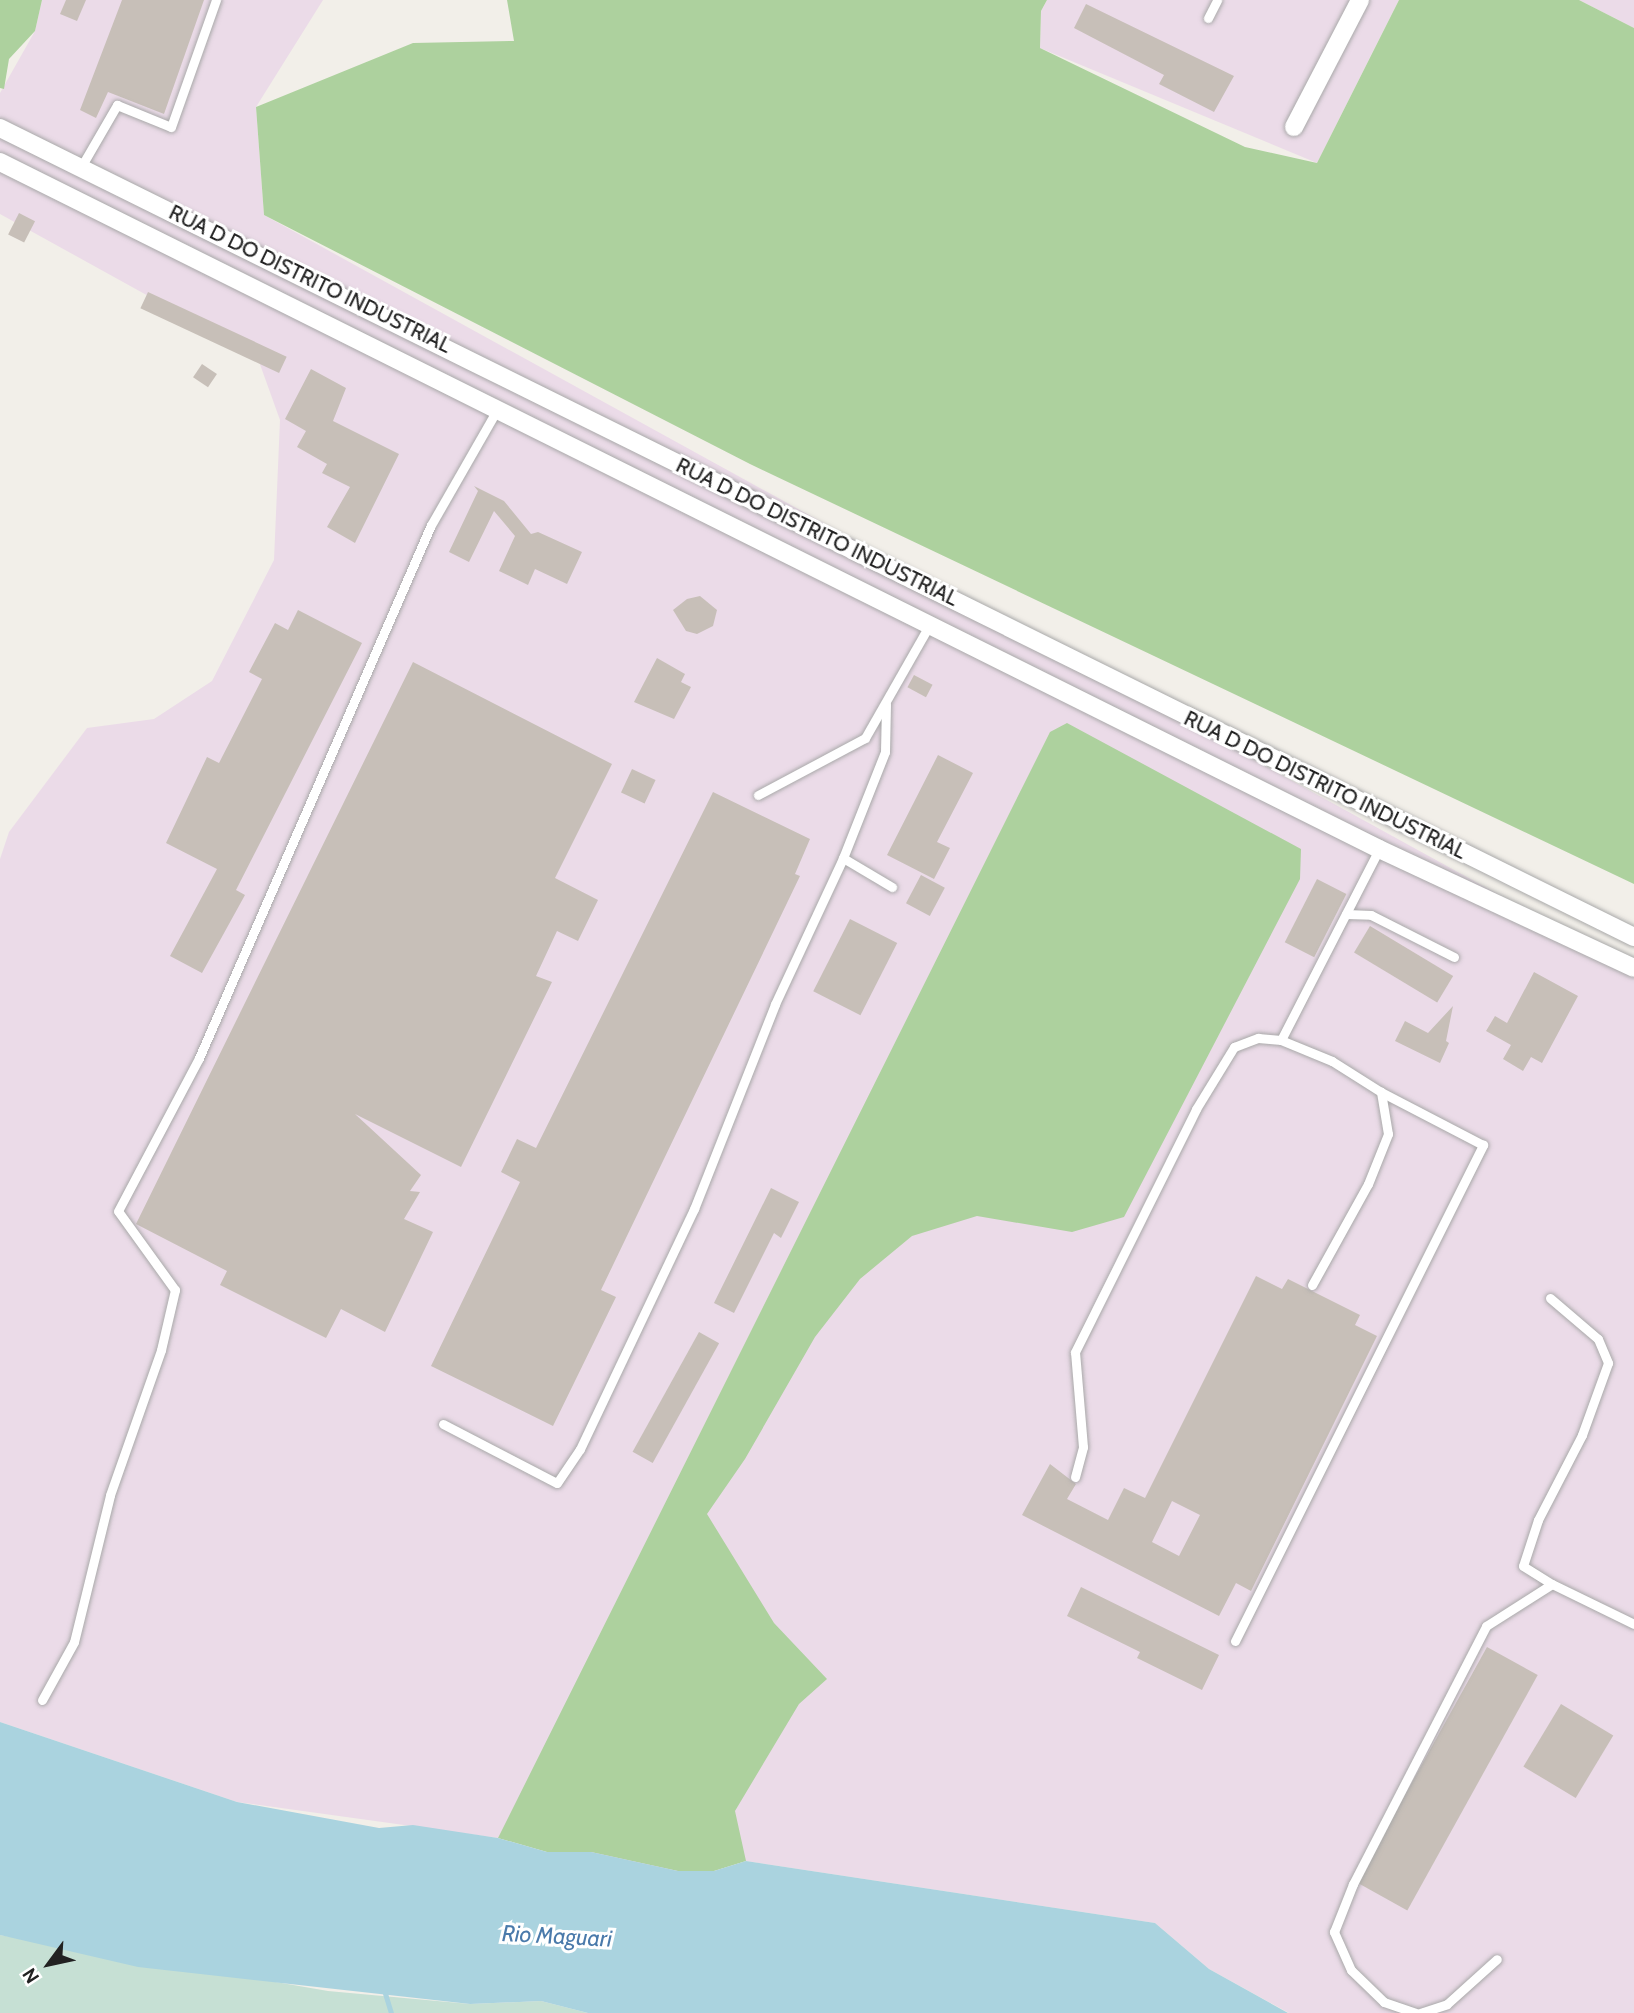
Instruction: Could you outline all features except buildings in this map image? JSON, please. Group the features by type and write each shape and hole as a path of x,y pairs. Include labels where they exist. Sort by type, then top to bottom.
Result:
{"street":[{"path":"1294,127 1360,0"},
{"name":"RUA D DO DISTRITO INDUSTRIAL","path":"0,128 510,378 1634,937"},
{"name":"RUA D DO DISTRITO INDUSTRIAL","path":"0,162 499,406 1379,849 1634,968"},
{"path":"499,406 510,378"}],"lane":[{"path":"80,167 117,105 171,127 216,0"},
{"path":"1208,18 1217,0"},
{"path":"42,1700 74,1642 110,1495 161,1350 175,1290 118,1211 199,1058 430,525 499,406"},
{"path":"758,796 865,738 931,622"},
{"path":"443,1424 557,1483 580,1449 694,1209 775,1004 843,858 884,752 886,704"},
{"path":"1281,1040 1379,849"},
{"path":"843,858 892,887"},
{"path":"1346,914 1371,915 1454,957"},
{"path":"1075,1477 1083,1447 1075,1352 1196,1109 1234,1048 1258,1038 1281,1040 1332,1061 1381,1092 1483,1145 1235,1641"},
{"path":"1312,1285 1368,1184 1388,1134 1381,1092"},
{"path":"1550,1298 1598,1339 1608,1363 1582,1436 1538,1520 1523,1566 1552,1584 1634,1624"},
{"path":"1497,1959 1447,2004 1418,2013 1384,2002 1351,1970 1334,1932 1353,1884 1486,1626 1552,1584"}],"shaded area":[{"path":"42,0 323,0 256,107 264,215 1634,969 1634,2013 1289,2013 1209,1969 1155,1923 746,1861 678,1871 498,1838 237,1802 0,1722 0,859 9,832 87,728 154,719 212,681 274,560 280,420 257,356 0,214 0,93 35,31"},
{"path":"1047,0 1399,0 1317,163 1040,48 1041,11"},
{"path":"1579,0 1634,0 1634,28"}],"green space":[{"path":"0,0 42,0 35,31 9,59 4,89 0,88"},
{"path":"507,0 1047,0 1041,11 1040,48 1245,147 1317,163 1399,0 1579,0 1634,28 1634,884 750,464 264,215 256,107 413,43 514,41"},
{"path":"1067,723 1301,849 1300,879 1124,1217 1072,1232 977,1216 912,1236 860,1279 815,1337 745,1459 707,1514 774,1623 827,1679 799,1704 735,1811 746,1861 714,1871 678,1871 591,1852 547,1852 498,1838 1050,732"},
{"path":"0,1935 328,1991 470,2004 541,2001 588,2013 0,2013"}],"water":[{"name":"Rio Maguari","path":"0,1722 237,1802 379,1828 413,1825 498,1838 547,1852 591,1852 678,1871 714,1871 746,1861 1155,1923 1209,1969 1288,2013 588,2013 541,2001 470,2004 138,1967 0,1935"}],"waterway":[{"path":"384,1990 391,2013"}]}
